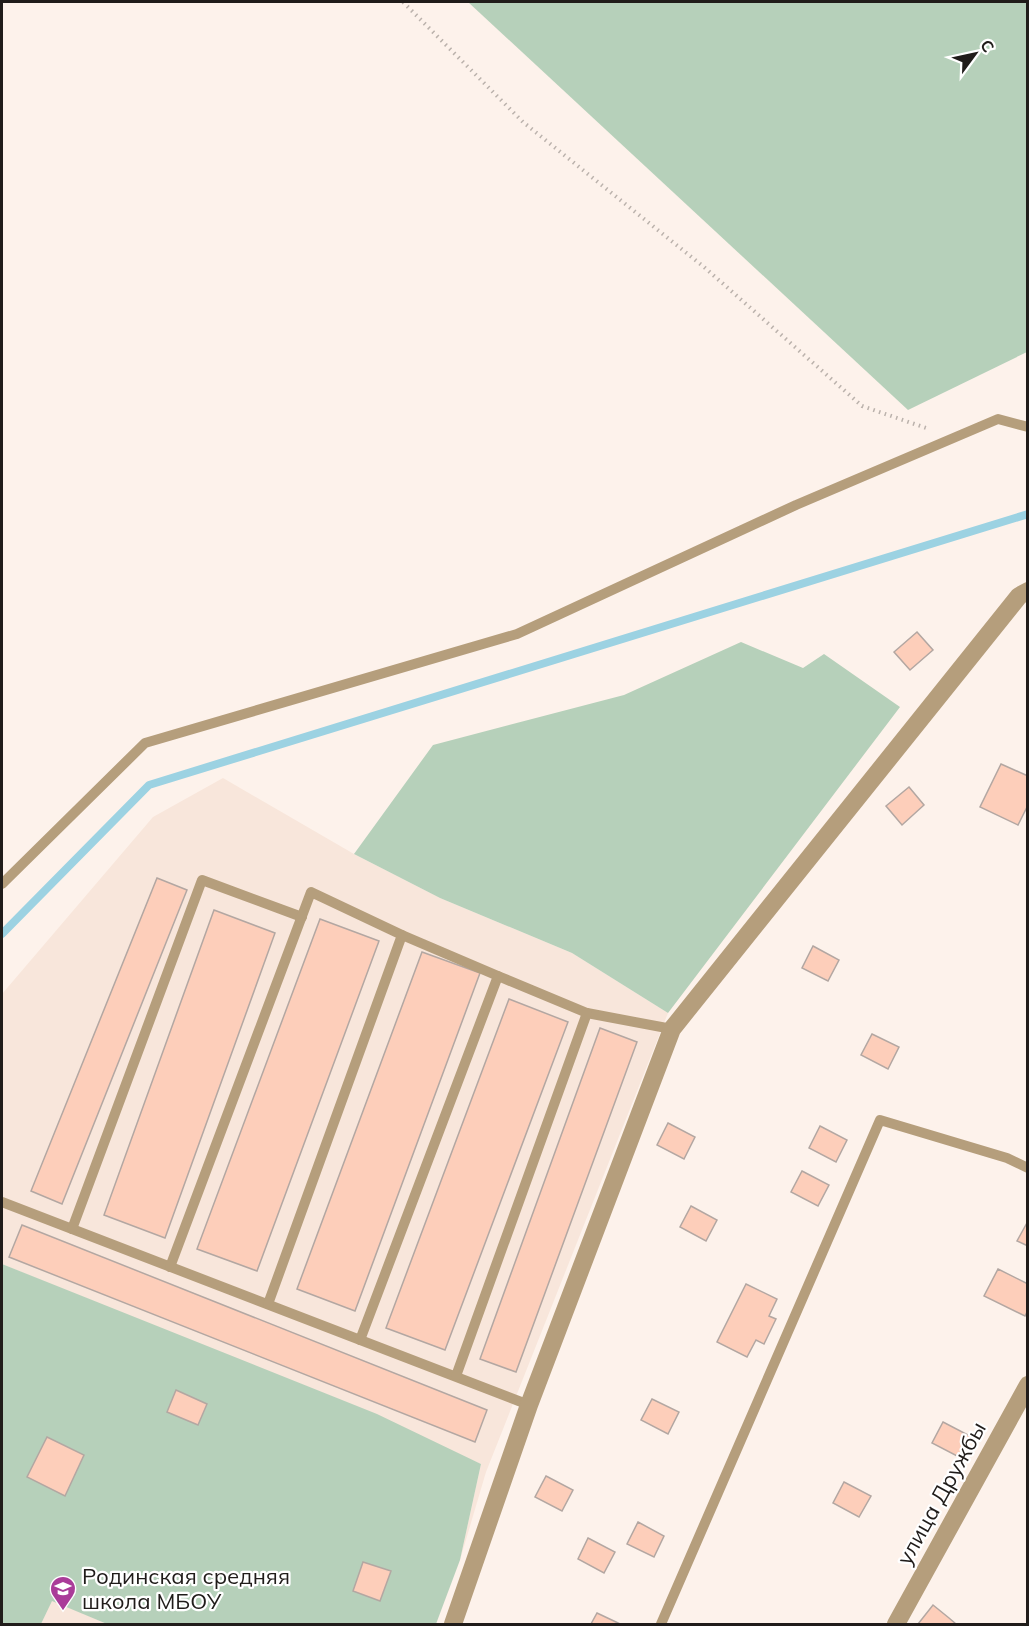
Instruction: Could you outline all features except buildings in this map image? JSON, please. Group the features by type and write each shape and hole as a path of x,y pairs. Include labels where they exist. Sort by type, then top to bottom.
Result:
{"street":[{"path":"453,1624 529,1405 672,1029 1019,596 1028,591"},
{"name":"улица Дружбы","path":"896,1624 1028,1385"}],"lane":[{"path":"2,884 145,743 517,634 796,505 998,419 1028,428"},
{"path":"72,1229 202,880 302,917"},
{"path":"170,1266 311,892 402,935 587,1013 672,1029"},
{"path":"268,1305 402,935"},
{"path":"360,1340 498,976"},
{"path":"456,1376 587,1013"},
{"path":"661,1624 880,1120 1008,1158 1028,1168"},
{"path":"2,1202 529,1405"}],"path":[{"path":"403,2 523,122 704,267 862,406 954,438"}],"shaded area":[{"path":"223,778 354,854 440,898 572,953 668,1013 486,1472 460,1560 481,1464 2,1264 2,994 153,817"},
{"name":"Родинская средняя школа МБОУ","path":"52,1600 107,1624 41,1624"}],"green space":[{"path":"468,2 1027,2 1027,352 908,410"},
{"path":"741,642 803,668 824,654 900,707 668,1013 572,953 440,898 354,854 433,745 624,695"},
{"path":"2,1264 377,1414 481,1464 460,1560 436,1624 107,1624 52,1601 41,1624 2,1624"}],"waterway":[{"path":"2,934 149,785 1028,514"}],"place":[{"name":"Родинская средняя школа МБОУ","path":"63,1612"}]}
